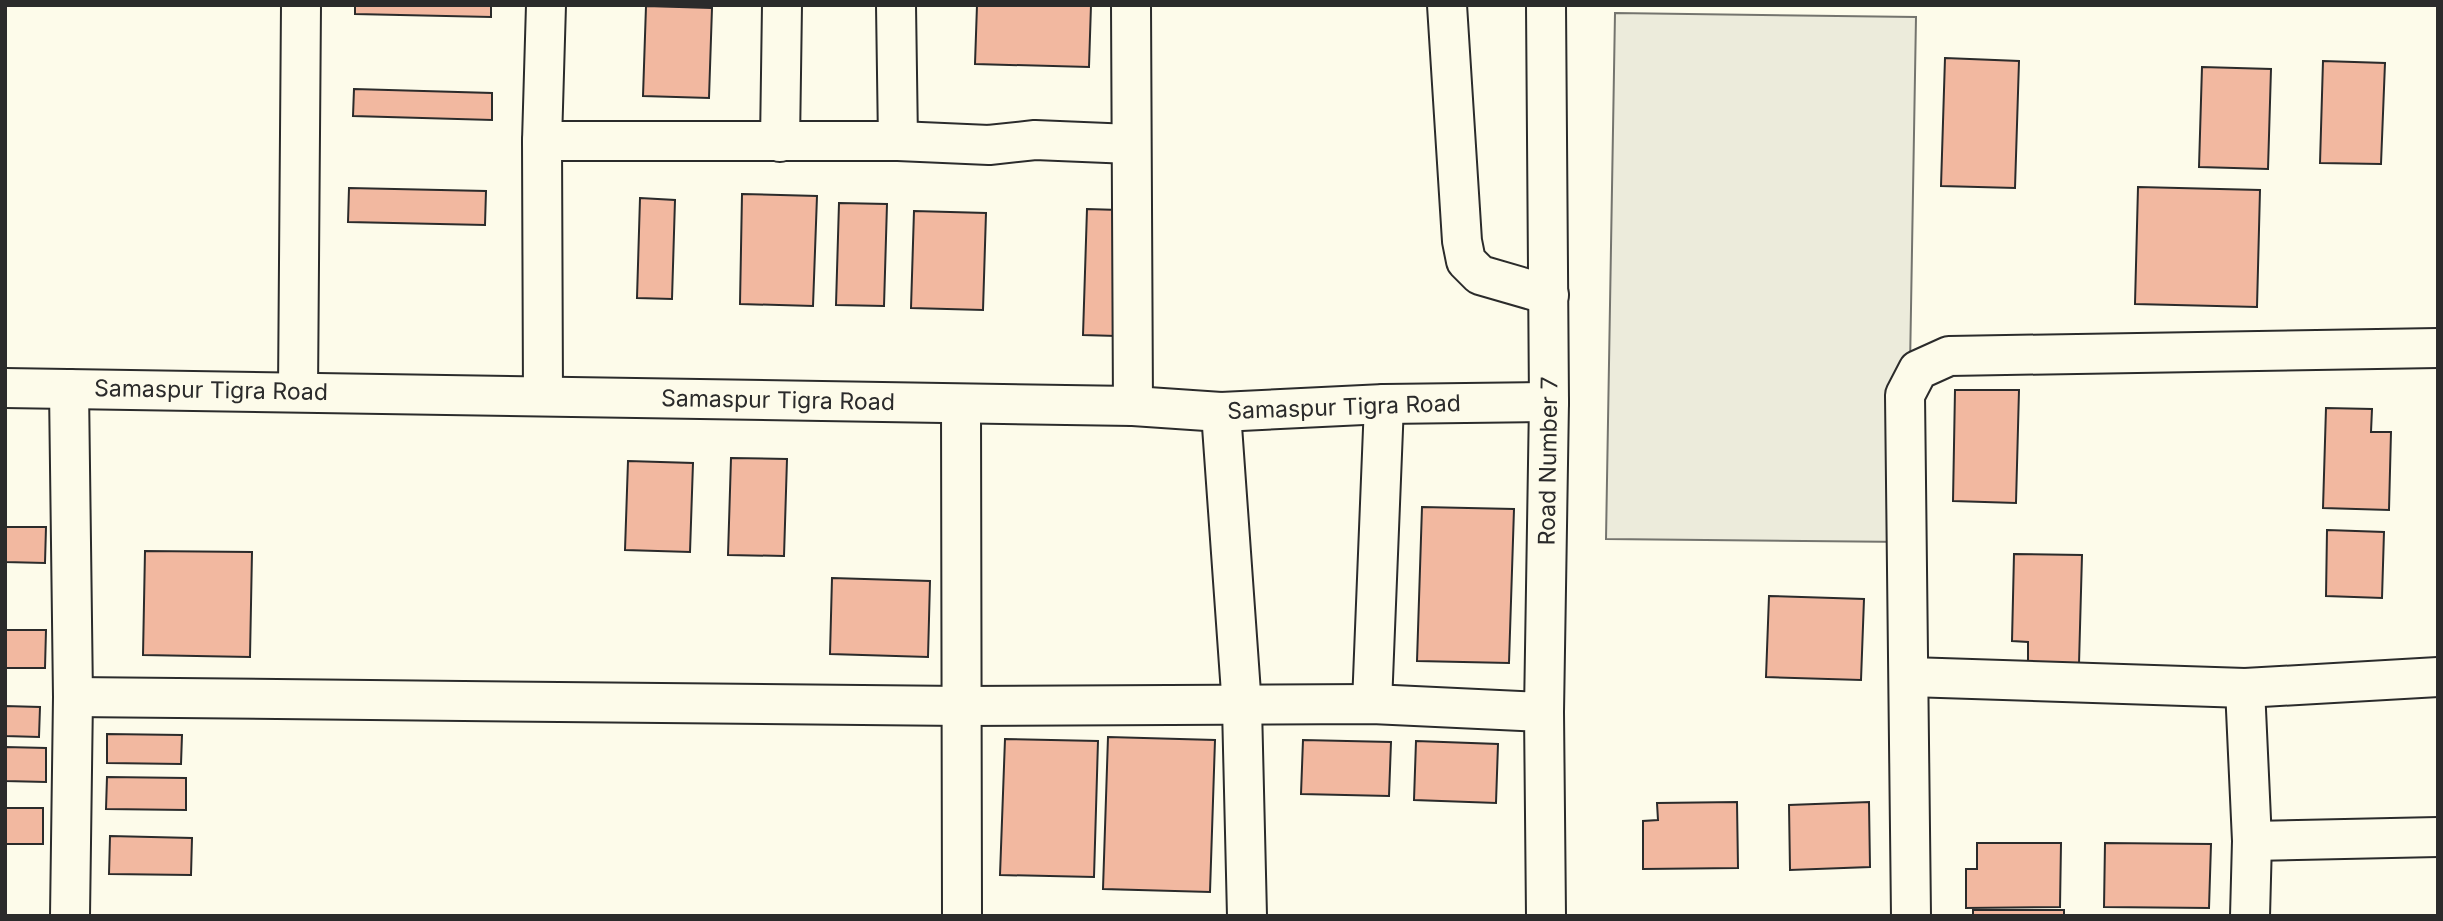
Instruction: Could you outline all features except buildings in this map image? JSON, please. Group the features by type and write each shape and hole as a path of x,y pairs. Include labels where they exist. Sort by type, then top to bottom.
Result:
{"street":[{"path":"298,391 301,5"},
{"path":"543,395 542,141 546,5"},
{"path":"780,142 782,5"},
{"path":"896,5 898,141"},
{"path":"1131,5 1133,406"},
{"path":"1447,5 1462,241 1466,261 1480,275 1549,296"},
{"name":"Road Number 7","path":"1546,5 1549,296 1544,712 1546,916"},
{"path":"542,141 898,141 989,145 1035,140 1131,144"},
{"path":"1911,916 1905,395 1918,370 1949,356 2438,348"},
{"name":"Samaspur Tigra Road","path":"5,388 1133,406 1221,412 1384,404 1549,402"},
{"path":"69,388 73,697 70,916"},
{"path":"961,404 962,916"},
{"path":"1372,704 1384,404"},
{"path":"1221,412 1242,706 1247,916"},
{"path":"1910,677 2245,688 2438,677"},
{"path":"2245,688 2252,841 2250,916"},
{"path":"73,697 962,706 1372,704 1544,712"},
{"path":"2252,841 2438,837"}],"shaded area":[{"path":"1615,13 1916,17 1907,542 1606,539"}]}
